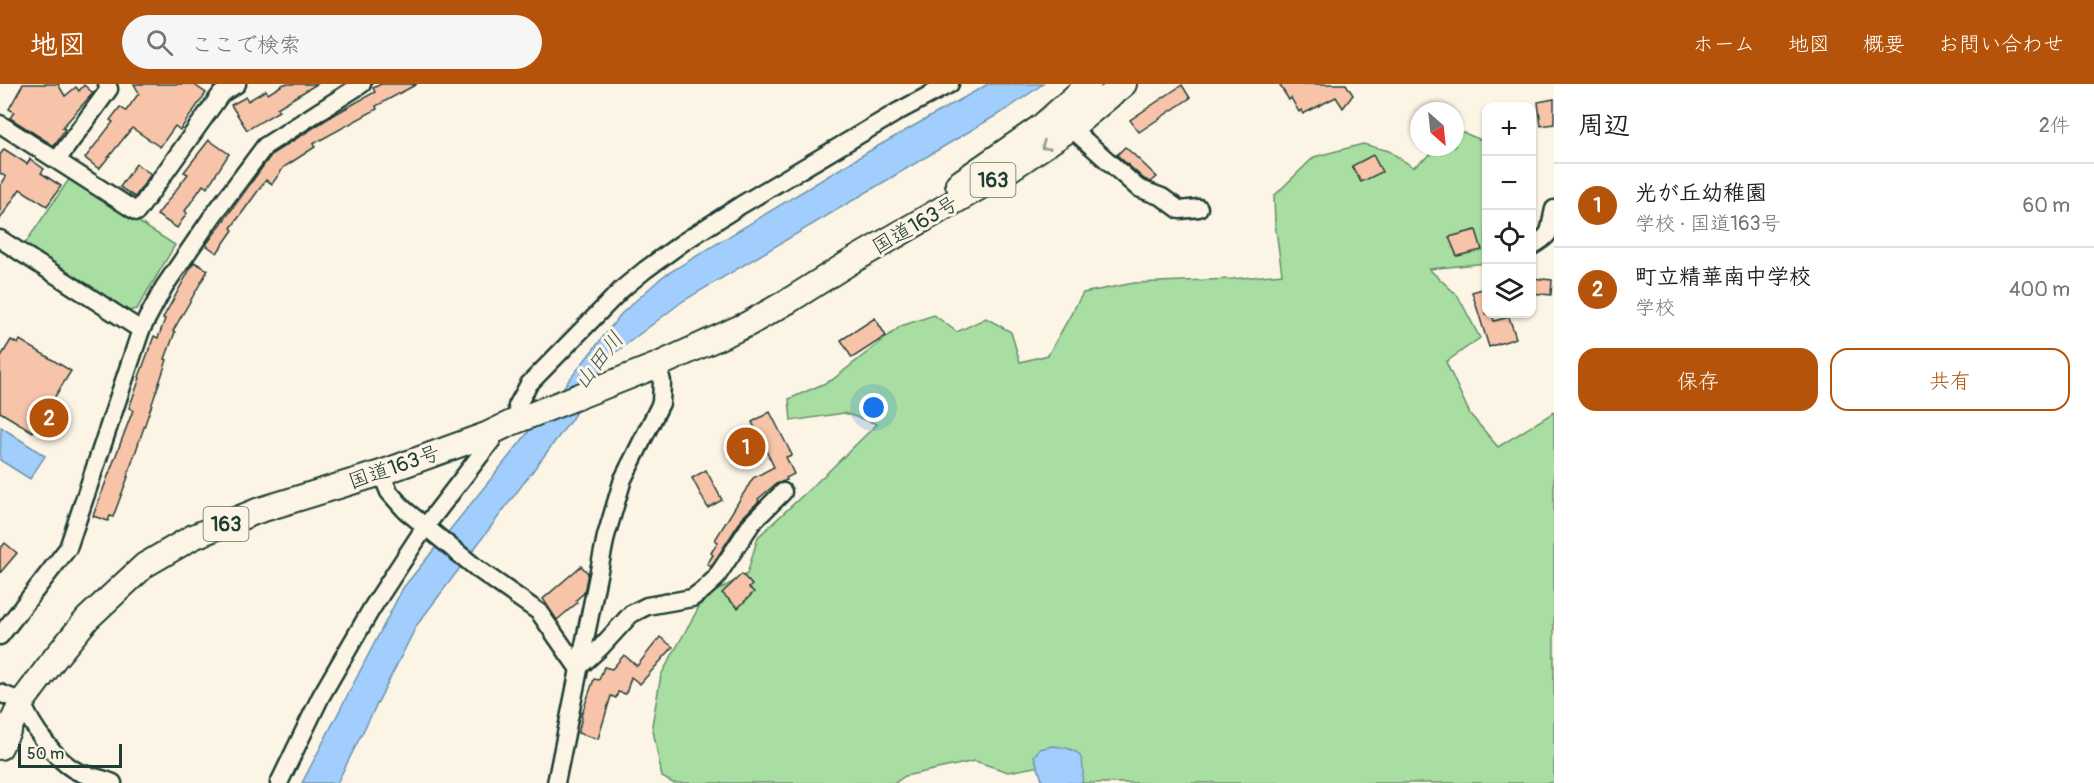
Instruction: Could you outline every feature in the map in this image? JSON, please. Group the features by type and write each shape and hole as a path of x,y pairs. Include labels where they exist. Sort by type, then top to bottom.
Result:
{"highway":[{"name":"国道163号","path":"852,261 887,233 1042,126 1089,84"},
{"name":"国道163号","path":"0,747 11,697 55,658 88,618 145,565 193,537 257,512 381,473 486,435 514,414 658,365 748,324 1004,173 1071,128 1125,84"}],"street":[{"path":"57,160 109,89 108,84"},
{"path":"0,124 137,212 218,89 237,84"},
{"path":"0,636 68,548 141,330 164,287 265,146 362,84"},
{"path":"514,414 522,393 529,384 622,289 645,270 741,205 899,111 950,84"},
{"path":"1071,128 1138,188 1162,197 1180,210 1199,208"},
{"path":"1536,244 1551,232 1554,209"},
{"path":"0,239 141,330"},
{"path":"556,783 606,536 623,479 661,403 662,382 658,365"},
{"path":"279,783 321,696 372,608 492,440"},
{"path":"381,473 389,492 405,510 479,570 539,612 578,668"},
{"path":"578,668 631,614 647,606 692,598 703,590 715,579 752,523 783,492"},
{"path":"11,697 57,754 82,774 113,783"}],"green space":[{"path":"1464,133 1482,140 1482,263 1429,269 1458,296 1480,338 1446,362 1470,414 1498,447 1554,412 1554,783 1068,783 1063,762 1008,772 975,761 905,776 895,783 673,783 662,777 652,725 661,675 704,598 747,574 758,537 877,424 844,413 791,421 789,399 832,380 901,326 934,315 957,332 986,318 1011,332 1020,362 1048,355 1083,293 1134,283 1232,279 1282,274 1274,196 1314,157 1363,144 1389,151 1413,167 1428,156 1464,156"},
{"path":"70,178 175,245 137,309 128,311 24,245"}],"water":[{"name":"山田川","path":"988,84 1043,84 1007,109 683,301 607,359 571,420 417,625 337,783 302,783 403,588 621,314 662,277 871,150"},
{"path":"1,427 45,456 30,479 0,460"},
{"path":"1052,746 1075,751 1079,755 1083,766 1082,783 1043,783 1034,756 1040,749"}],"building":[{"path":"23,84 58,84 65,96 76,87 79,91 84,85 93,93 62,128 65,129 54,146 10,118 14,112 9,109"},
{"path":"134,84 193,84 206,93 180,130 175,126 160,147 132,128 99,169 85,158 113,122 110,120 120,107 126,111 139,93"},
{"path":"284,84 317,84 277,108 279,111 247,130 231,105 246,97 248,101 266,90 268,94"},
{"path":"381,84 417,84 313,144 315,147 284,167 272,184 266,180 231,228 233,230 217,253 206,245 272,154 375,92 373,88"},
{"path":"1279,84 1346,84 1353,95 1343,108 1336,97 1303,114 1301,110 1299,112 1291,98 1289,100"},
{"path":"1182,85 1190,98 1139,132 1130,120"},
{"path":"1554,99 1554,124 1541,126 1538,102"},
{"path":"209,140 229,154 207,188 203,185 185,211 187,213 177,228 157,215 188,174 184,172"},
{"path":"1125,147 1157,177 1151,182 1144,179 1117,155"},
{"path":"4,149 27,164 30,159 44,169 41,173 61,186 47,206 20,189 0,219 0,186 6,177 0,173 0,155"},
{"path":"1373,155 1382,172 1361,182 1352,166"},
{"path":"136,164 151,174 135,197 120,187"},
{"path":"1476,230 1482,250 1457,256 1449,237"},
{"path":"194,262 208,270 173,331 175,332 165,359 167,360 113,517 110,516 108,521 93,516 133,410 129,408 154,336 158,338 165,319 163,318"},
{"path":"1536,278 1552,280 1551,295 1536,293"},
{"path":"1482,289 1482,318 1493,318 1494,321 1509,318 1516,338 1489,347 1472,292"},
{"path":"875,318 886,336 852,358 841,340"},
{"path":"11,340 18,344 20,340 71,371 33,432 0,412 0,358"},
{"path":"770,412 792,455 786,457 794,474 786,478 787,480 776,484 758,499 759,501 743,517 711,567 707,564 718,542 715,540 753,478 774,467 752,422"},
{"path":"706,470 722,500 708,508 692,478"},
{"path":"5,543 17,553 0,573 0,549"},
{"path":"581,566 588,573 584,593 576,600 577,603 557,620 543,599"},
{"path":"742,574 752,585 749,588 754,592 738,608 722,593"},
{"path":"660,637 673,647 640,684 631,677 626,694 618,692 616,698 611,696 598,739 578,733 581,716 594,679 599,680 604,667 612,669 624,655 637,666"}],"place":[{"name":"町立精華南中学校","path":"49,418"},
{"name":"光が丘幼稚園","path":"746,447"}]}
